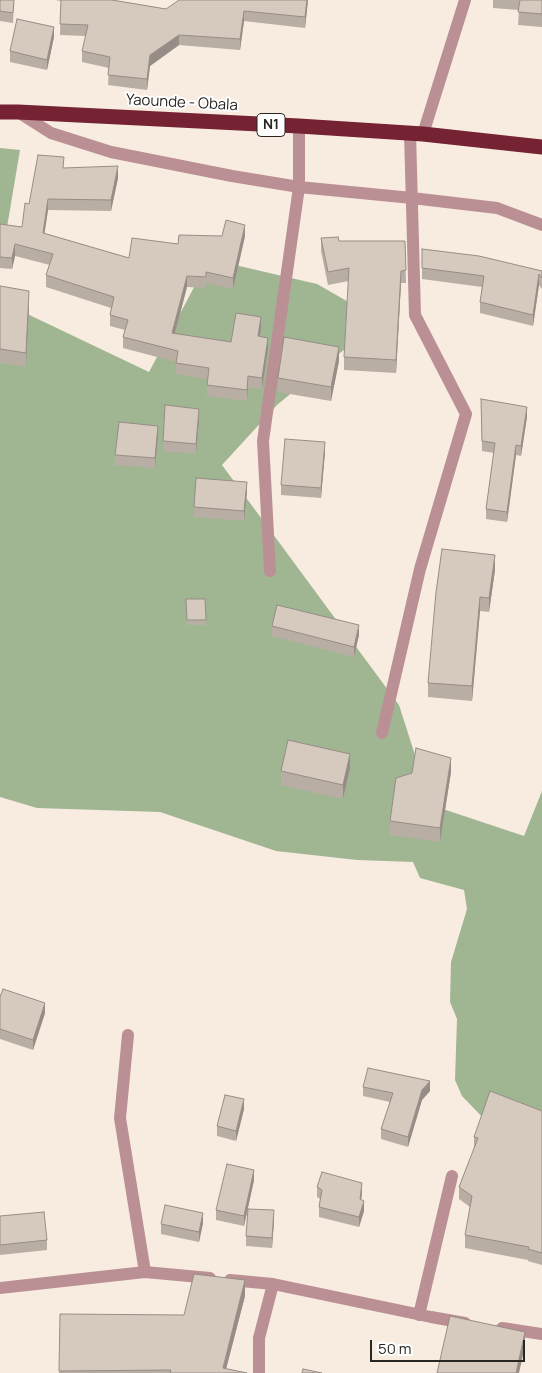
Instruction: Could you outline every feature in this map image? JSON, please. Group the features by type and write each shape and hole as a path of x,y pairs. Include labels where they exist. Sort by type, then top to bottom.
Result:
{"highway":[{"name":"Yaounde - Obala","path":"0,112 417,133 542,147"}],"street":[{"path":"382,734 420,568 466,414 415,315 412,198 417,133 466,0"},
{"path":"18,112 51,134 111,152 299,187 497,208 542,225"},
{"path":"270,571 263,441 299,187 299,126"},
{"path":"128,1036 120,1118 144,1272"},
{"path":"419,1315 452,1176"},
{"path":"0,1288 144,1272 274,1284 419,1315 542,1334"},
{"path":"259,1373 259,1338 274,1284"}],"green space":[{"path":"0,148 20,150 0,269"},
{"path":"209,259 317,284 380,320 277,405 222,465 399,705 431,805 524,836 542,791 542,1148 488,1123 462,1096 455,1080 457,1019 450,1002 451,962 467,909 464,890 420,878 413,862 357,860 276,851 160,812 37,808 0,797 0,301 149,372"}],"building":[{"path":"0,0 14,0 13,13 0,11"},
{"path":"61,0 112,0 166,9 179,0 307,0 305,17 244,11 240,39 179,35 150,55 147,79 108,75 110,57 82,51 88,25 60,24"},
{"path":"520,0 542,0 542,14 518,12"},
{"path":"17,19 54,27 47,60 10,51"},
{"path":"38,155 64,157 63,168 118,166 111,200 48,199 43,233 129,258 132,238 178,244 179,235 222,236 226,220 245,225 233,278 206,272 206,277 187,276 172,333 231,342 236,313 261,317 258,336 268,338 262,378 248,376 247,390 207,385 209,368 176,363 178,351 123,337 128,320 110,315 114,297 46,275 53,254 15,244 12,258 0,257 0,224 22,227 25,203 29,204"},
{"path":"338,237 339,241 405,241 406,270 401,271 396,360 344,357 349,268 328,272 321,238"},
{"path":"422,249 479,256 542,271 542,278 539,274 533,315 480,302 484,276 422,268"},
{"path":"0,286 29,291 26,353 0,349"},
{"path":"284,337 339,347 331,387 278,378"},
{"path":"481,399 527,407 521,446 516,445 507,512 486,509 495,443 482,441"},
{"path":"165,405 199,409 196,444 163,441"},
{"path":"119,422 158,426 155,458 115,455"},
{"path":"285,439 325,442 321,488 281,485"},
{"path":"196,478 247,482 244,511 194,507"},
{"path":"442,549 495,555 489,598 480,597 472,686 428,683"},
{"path":"186,599 205,599 206,620 187,620"},
{"path":"277,605 359,625 354,647 272,626"},
{"path":"288,740 350,754 343,785 281,771"},
{"path":"416,748 451,758 440,828 390,821 396,778 412,773"},
{"path":"3,989 45,1003 33,1040 0,1029 0,997"},
{"path":"368,1068 430,1081 422,1090 408,1137 381,1129 393,1093 363,1087"},
{"path":"490,1091 542,1111 542,1253 528,1249 529,1247 465,1235 472,1196 459,1187 478,1138 474,1137"},
{"path":"225,1095 244,1099 236,1131 217,1126"},
{"path":"227,1164 254,1170 244,1216 216,1210"},
{"path":"322,1172 362,1183 360,1199 364,1201 359,1217 319,1207 322,1190 317,1187"},
{"path":"165,1205 203,1213 199,1232 161,1224"},
{"path":"248,1209 274,1210 272,1238 246,1236"},
{"path":"44,1212 47,1240 0,1245 0,1216"},
{"path":"194,1274 245,1280 223,1368 247,1373 170,1373 171,1370 59,1371 60,1314 184,1315"},
{"path":"450,1316 525,1332 516,1373 437,1373"},
{"path":"303,1369 322,1373 302,1373"}]}
